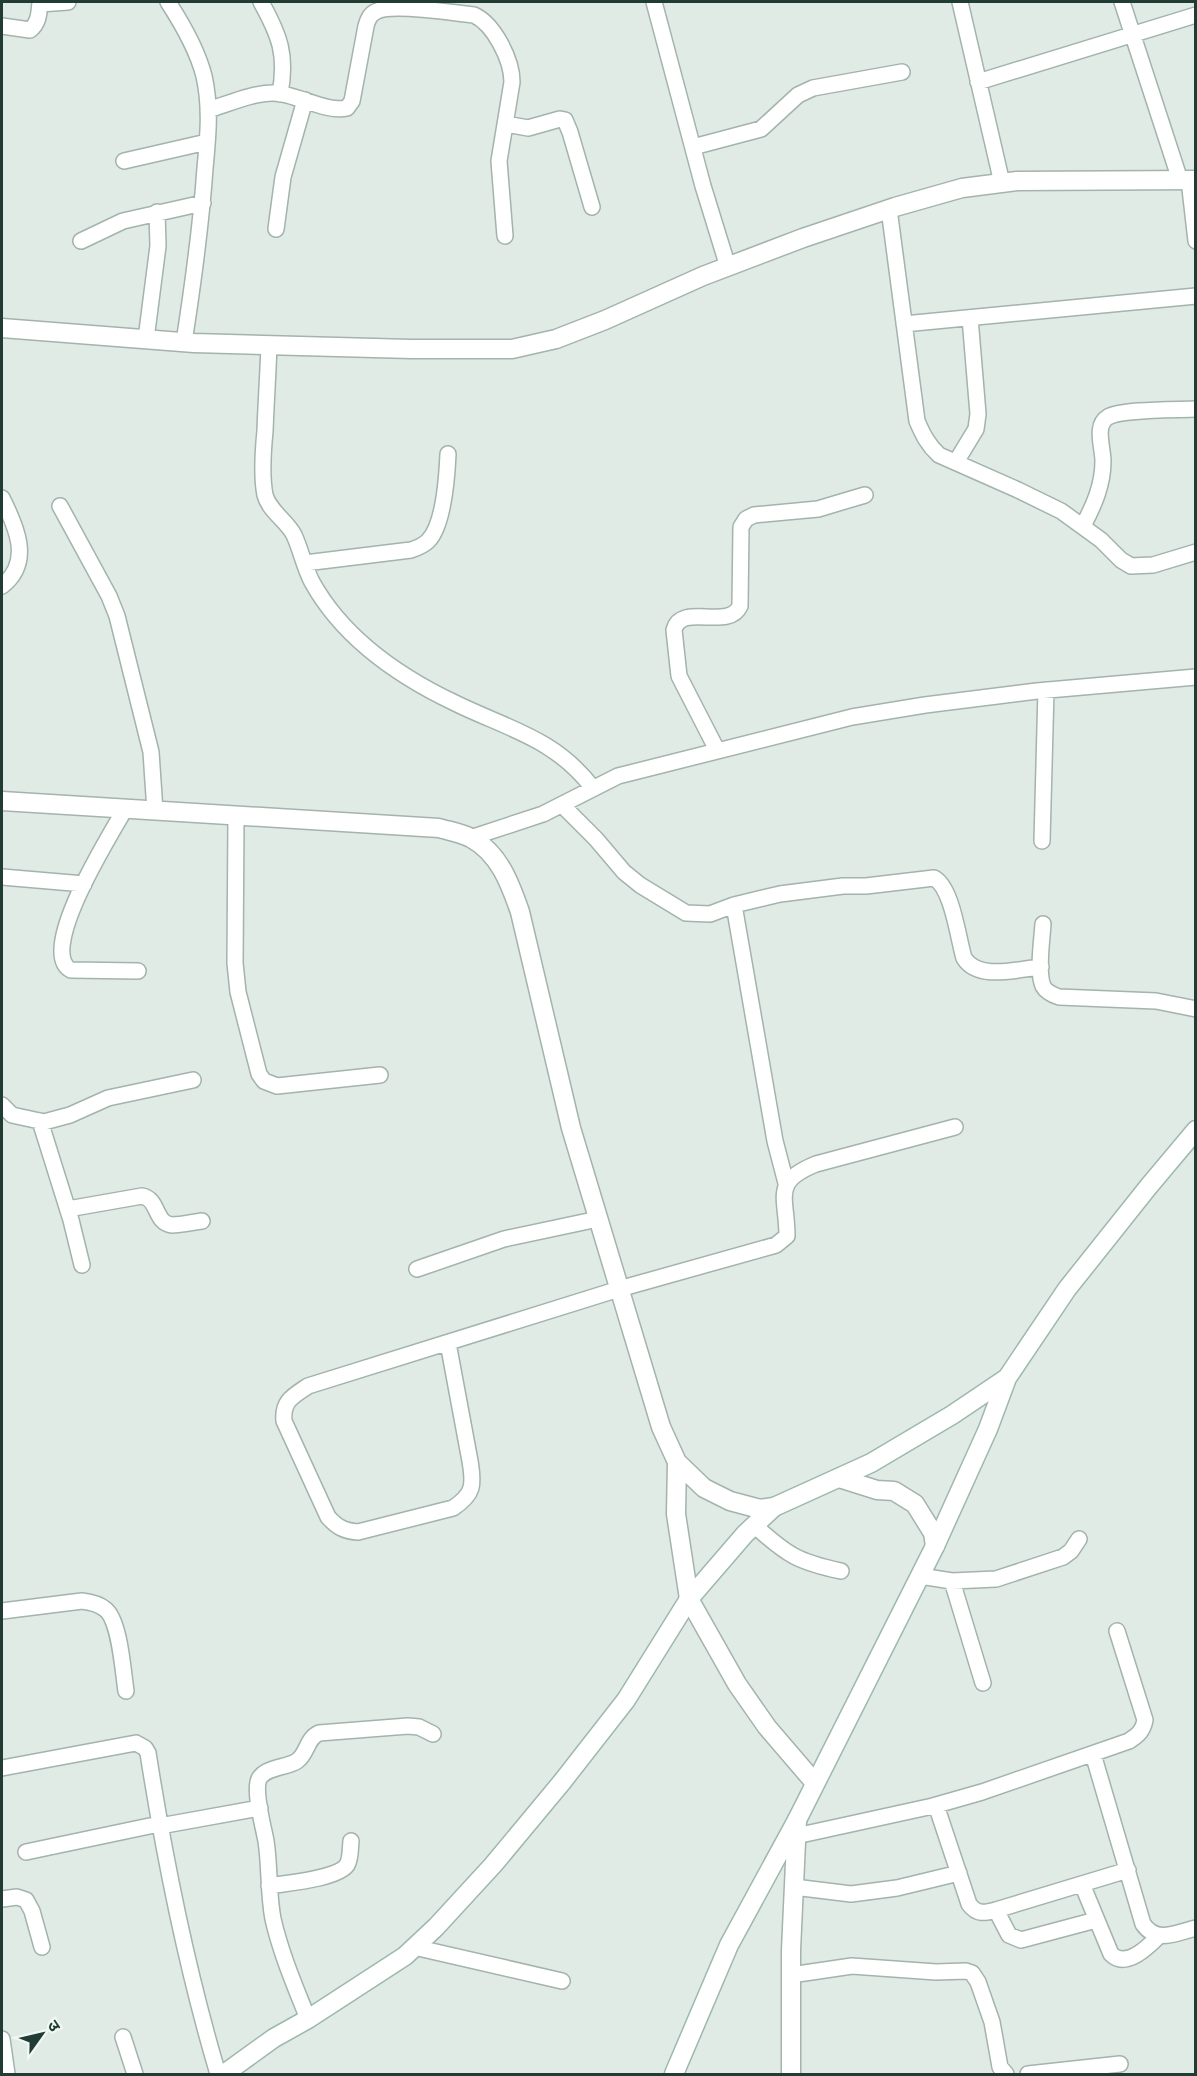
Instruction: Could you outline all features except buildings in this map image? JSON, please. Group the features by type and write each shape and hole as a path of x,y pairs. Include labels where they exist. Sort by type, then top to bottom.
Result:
{"street":[{"path":"2,26 30,30 38,19 40,3 68,2"},
{"path":"168,2 195,50 203,75 208,110 203,203 184,342"},
{"path":"261,2 281,45 284,62 280,94"},
{"path":"654,2 728,267"},
{"path":"960,2 1002,183"},
{"path":"1122,2 1132,35 1188,180 1196,241"},
{"path":"208,110 259,95 280,94 344,109 352,101 366,26 369,17 375,11 395,8 447,7 474,15 502,47 512,70 499,161 504,236"},
{"path":"978,82 1196,15"},
{"path":"693,147 761,129 798,95 813,88 902,72"},
{"path":"276,229 283,177 305,100"},
{"path":"506,124 528,128 560,119 565,120 592,207"},
{"path":"124,161 207,142"},
{"path":"2,328 184,342 411,349 512,348 556,339 803,238 962,188 1017,182 1188,180"},
{"path":"81,241 123,221 203,203"},
{"path":"890,209 917,421 931,448 939,455 1060,511 1083,526 1131,566 1153,565 1196,552"},
{"path":"146,339 158,246 157,212"},
{"path":"904,324 1196,296"},
{"path":"956,462 976,429 978,414 969,318"},
{"path":"269,345 263,457 265,495 270,506 292,532 311,580 325,603 365,647 393,669 453,703 545,744 579,770 592,787"},
{"path":"1083,526 1097,499 1102,477 1101,429 1104,421 1109,416 1124,413 1196,409"},
{"path":"305,563 411,550 422,546 432,535 443,505 448,454"},
{"path":"717,750 679,676 676,625 685,618 729,616 738,610 740,606 741,527 746,519 754,515 818,509 865,495"},
{"path":"2,498 13,520 18,540 18,565 15,572 2,586"},
{"path":"60,506 109,596 117,616 151,752 155,811"},
{"path":"470,838 543,814 592,787 642,768 852,717 925,705 1046,690 1196,677"},
{"path":"1042,841 1046,690"},
{"path":"2,801 439,828 470,838 495,858 510,883 520,912 571,1128 661,1427 677,1461 704,1488 730,1501 760,1509 774,1507 871,1464 1007,1378"},
{"path":"562,805 597,839 624,872 640,885 686,913 710,914 734,905 780,894 934,878 939,880 947,891 964,958 968,964 988,971 1041,967"},
{"path":"125,809 84,884 64,930 60,954 62,962 71,970 138,971"},
{"path":"236,816 235,952 237,982 259,1074 264,1081 277,1086 380,1075"},
{"path":"2,877 84,884"},
{"path":"734,905 775,1141 786,1183"},
{"path":"1043,924 1041,967 1043,985 1050,994 1059,997 1156,1001 1196,1009"},
{"path":"2,1106 12,1114 40,1121 70,1115 108,1098 193,1080"},
{"path":"40,1121 68,1209 82,1265"},
{"path":"448,1342 472,1478 471,1490 465,1500 453,1508 358,1532 346,1531 335,1526 328,1517 284,1421 283,1411 289,1400 308,1386 619,1288 776,1245 788,1236 783,1192 786,1183 802,1169 955,1127"},
{"path":"674,2074 729,1945 797,1828 815,1783 935,1546 988,1429 1007,1378 1067,1289 1194,1133"},
{"path":"68,1209 142,1196 148,1197 153,1202 159,1216 171,1225 202,1221"},
{"path":"417,1269 504,1239 598,1219"},
{"path":"677,1461 676,1514 689,1599 737,1684 767,1727 815,1783"},
{"path":"839,1478 877,1490 894,1491 915,1504 933,1533 935,1546"},
{"path":"2,1768 136,1743 148,1753 160,1825 187,1955 226,2073 274,2038 308,2019 405,1956 436,1927 562,1782 626,1700 689,1599 754,1525 774,1507"},
{"path":"754,1525 777,1546 798,1560 841,1571"},
{"path":"920,1576 952,1581 996,1578 1054,1560 1071,1551 1079,1539"},
{"path":"952,1581 983,1683"},
{"path":"2,1611 82,1601 105,1609 115,1626 126,1691"},
{"path":"797,1828 936,1805 981,1792 1129,1741 1138,1735 1144,1727 1145,1720 1117,1631"},
{"path":"308,2019 282,1953 273,1918 258,1780 269,1771 297,1761 302,1757 309,1740 315,1735 408,1726 419,1727 433,1734"},
{"path":"1094,1754 1143,1923 1153,1934 1159,1936"},
{"path":"936,1805 969,1904 979,1913 996,1910 1128,1870"},
{"path":"26,1852 260,1808"},
{"path":"791,2074 797,1828"},
{"path":"269,1886 339,1871 350,1858 351,1841"},
{"path":"794,1887 850,1894 897,1888 959,1874"},
{"path":"1082,1884 1111,1954 1115,1958 1122,1959 1132,1956 1146,1948 1159,1936 1196,1928"},
{"path":"2,1899 17,1897 26,1900 32,1911 42,1947"},
{"path":"996,1910 1010,1935 1021,1940 1096,1920"},
{"path":"414,1947 561,1981"},
{"path":"792,1975 852,1966 972,1973 978,1982 992,2022 1000,2067 1006,2074"},
{"path":"123,2037 135,2074"},
{"path":"2,2039 7,2074"},
{"path":"1028,2074 1120,2064"}]}
